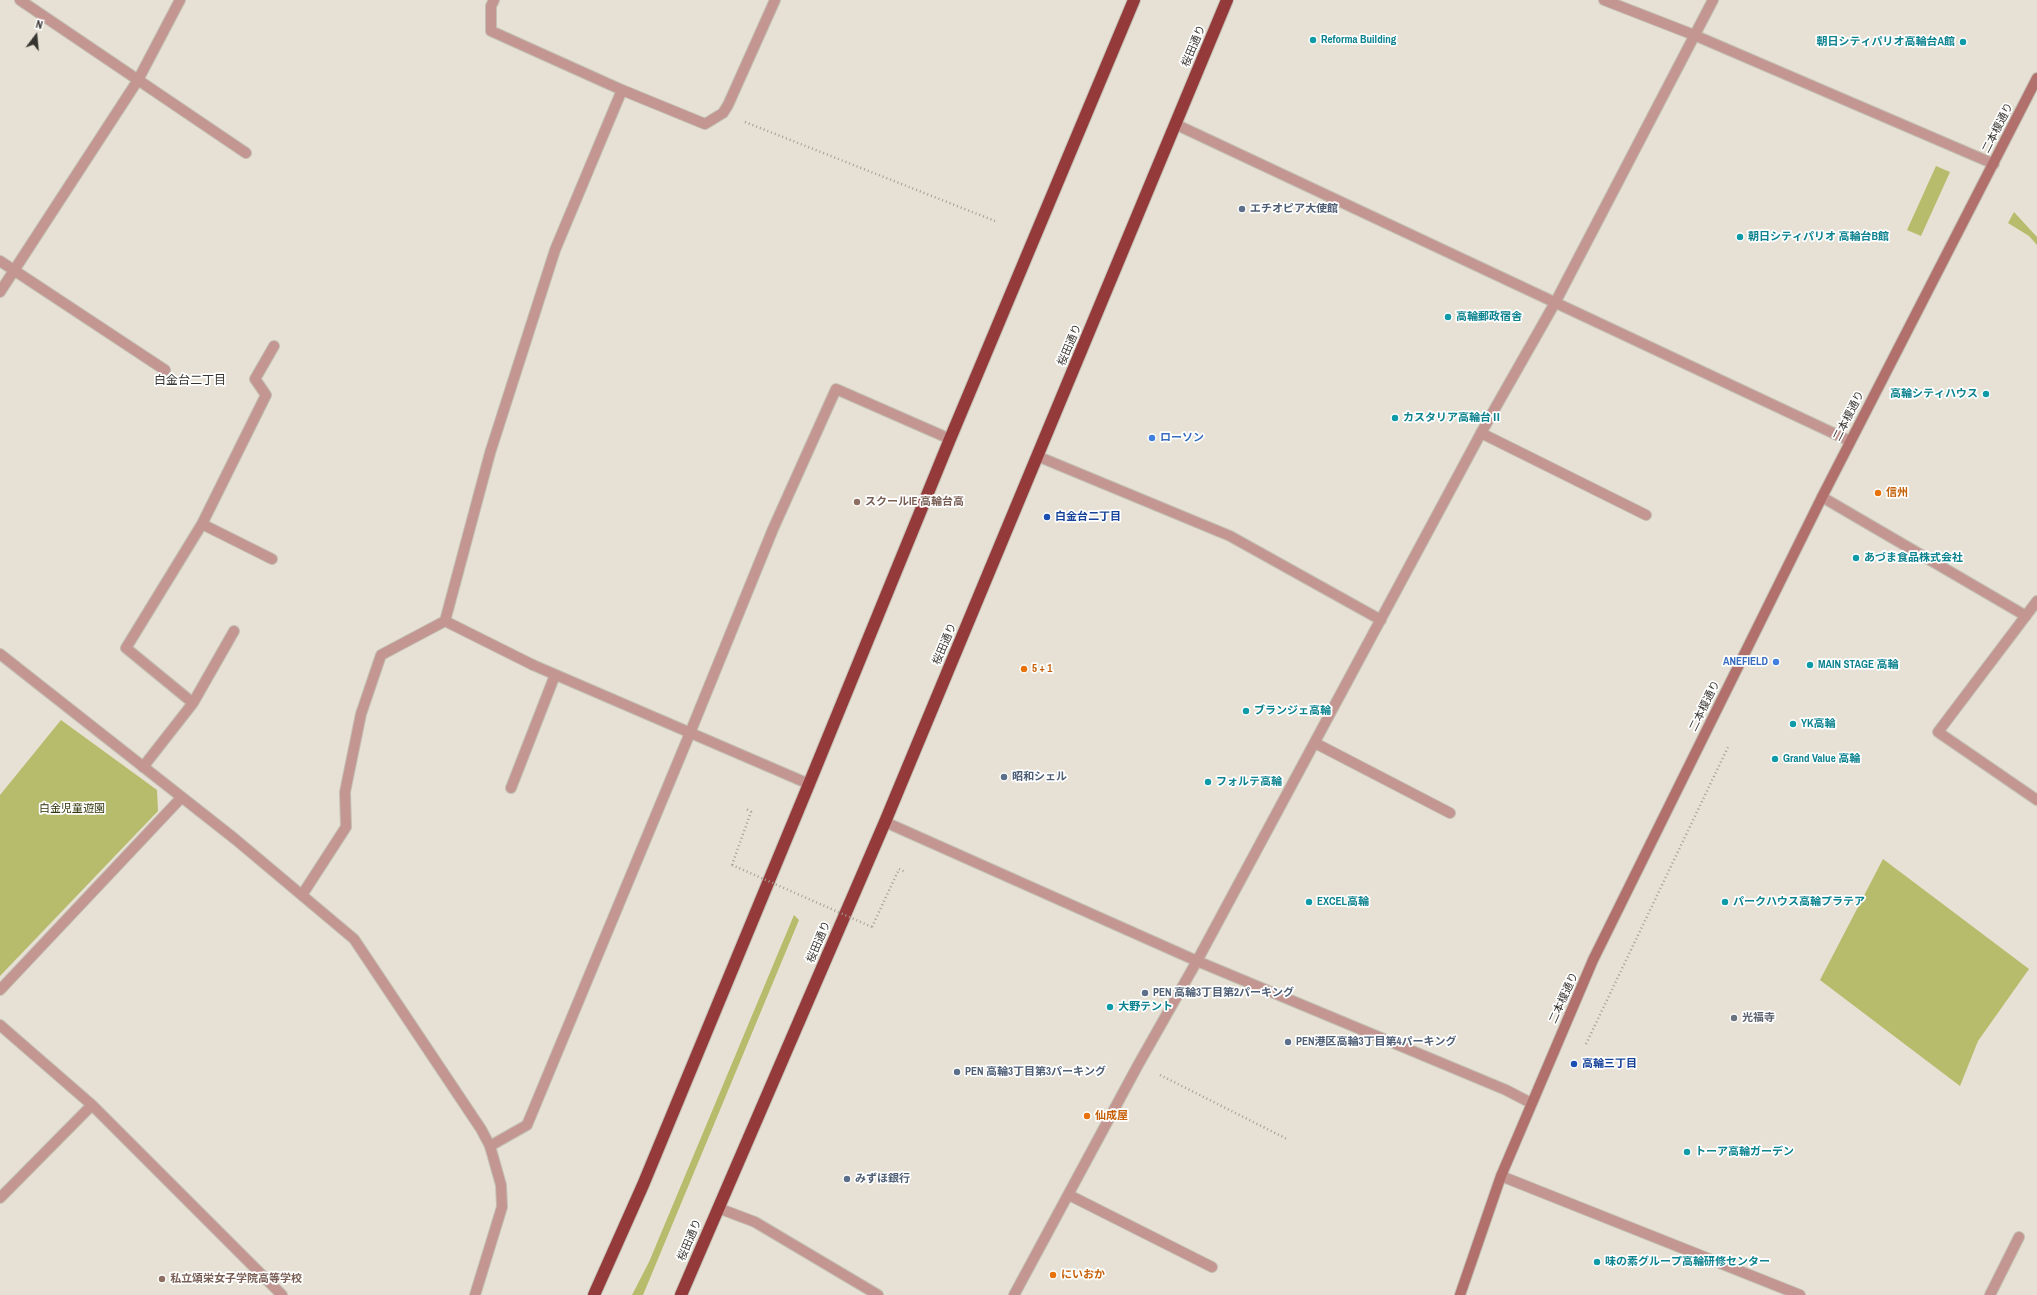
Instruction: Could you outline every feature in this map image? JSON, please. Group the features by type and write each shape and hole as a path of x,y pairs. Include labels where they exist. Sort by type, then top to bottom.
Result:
{"highway":[{"path":"594,1295 643,1185 810,784 950,439 1134,0"},
{"name":"桜田通り","path":"681,1295 885,822 1227,0"}],"street":[{"path":"20,0 246,153"},
{"path":"0,292 138,80 180,0"},
{"path":"494,0 492,6 490,31 622,90 705,124 723,113 728,105 775,0"},
{"path":"1604,0 1694,35 1994,164"},
{"path":"1014,1295 1138,1065 1315,743 1481,433 1556,302 1713,0"},
{"name":"二本榎通り","path":"1460,1295 1501,1176 1593,960 1850,441 2037,78"},
{"path":"302,895 346,827 345,792 361,714 381,655 445,621 490,453 555,250 622,90"},
{"path":"1175,124 1850,441"},
{"path":"0,261 165,370"},
{"path":"194,703 126,648 202,524 266,395 255,379 274,346"},
{"path":"490,1146 527,1125 773,529 836,389 950,439"},
{"path":"1481,433 1646,514"},
{"path":"1037,456 1230,536 1381,620"},
{"path":"1822,497 2026,616"},
{"path":"202,524 272,559"},
{"path":"2037,601 1938,732 2037,800"},
{"path":"445,621 555,675 810,784"},
{"path":"143,767 194,703 234,631"},
{"path":"0,654 235,839 354,939 490,1146 502,1185 502,1207 475,1295"},
{"path":"511,788 555,675"},
{"path":"1315,743 1450,813"},
{"path":"0,990 181,798"},
{"path":"885,822 1197,960 1506,1090 1531,1103"},
{"path":"0,1025 92,1105 282,1295"},
{"path":"0,1198 92,1105"},
{"path":"1501,1176 1800,1295"},
{"path":"1069,1195 1212,1267"},
{"path":"718,1208 755,1222 878,1295"},
{"path":"1990,1295 2019,1237"}],"path":[{"path":"723,113 995,221"},
{"path":"1582,1051 1728,746"},
{"path":"745,808 752,812 732,865 872,927 899,869 905,872"},
{"path":"1138,1065 1287,1139"}],"green space":[{"path":"1936,166 1950,172 1921,236 1907,230"},
{"path":"2014,212 2037,237 2037,245 2029,236 2008,223"},
{"name":"白金児童遊園","path":"61,720 157,790 158,811 0,976 0,795"},
{"path":"1883,859 2029,969 1978,1041 1960,1086 1820,980"},
{"path":"794,915 799,920 643,1295 632,1295 649,1262"}],"place":[{"name":"Reforma Building","path":"1313,40"},
{"name":"朝日シティパリオ高輪台A館","path":"1963,42"},
{"name":"エチオピア大使館","path":"1242,209"},
{"name":"朝日シティパリオ 高輪台B館","path":"1740,237"},
{"name":"高輪郵政宿舎","path":"1448,317"},
{"name":"高輪シティハウス","path":"1986,394"},
{"name":"カスタリア高輪台Ⅱ","path":"1395,418"},
{"name":"ローソン","path":"1152,438"},
{"name":"信州","path":"1878,493"},
{"name":"スクールIE 高輪台高","path":"857,502"},
{"name":"白金台二丁目","path":"1047,517"},
{"name":"あづま食品株式会社","path":"1856,558"},
{"name":"ANEFIELD","path":"1776,662"},
{"name":"MAIN STAGE 高輪","path":"1810,665"},
{"name":"5 + 1","path":"1024,669"},
{"name":"ブランジェ高輪","path":"1246,711"},
{"name":"YK高輪","path":"1793,724"},
{"name":"Grand Value 高輪","path":"1775,759"},
{"name":"昭和シェル","path":"1004,777"},
{"name":"フォルテ高輪","path":"1208,782"},
{"name":"EXCEL高輪","path":"1309,902"},
{"name":"パークハウス高輪プラテア","path":"1725,902"},
{"name":"PEN 高輪3丁目第2パーキング","path":"1145,993"},
{"name":"大野テント","path":"1110,1007"},
{"name":"光福寺","path":"1734,1018"},
{"name":"PEN港区高輪3丁目第4パーキング","path":"1288,1042"},
{"name":"高輪三丁目","path":"1574,1064"},
{"name":"PEN 高輪3丁目第3パーキング","path":"957,1072"},
{"name":"仙成屋","path":"1087,1116"},
{"name":"トーア高輪ガーデン","path":"1687,1152"},
{"name":"みずほ銀行","path":"847,1179"},
{"name":"味の素グループ高輪研修センター","path":"1597,1262"},
{"name":"にいおか","path":"1053,1275"},
{"name":"私立頌栄女子学院高等学校","path":"162,1279"}],"district":[{"name":"白金台二丁目","path":"190,381"}]}
